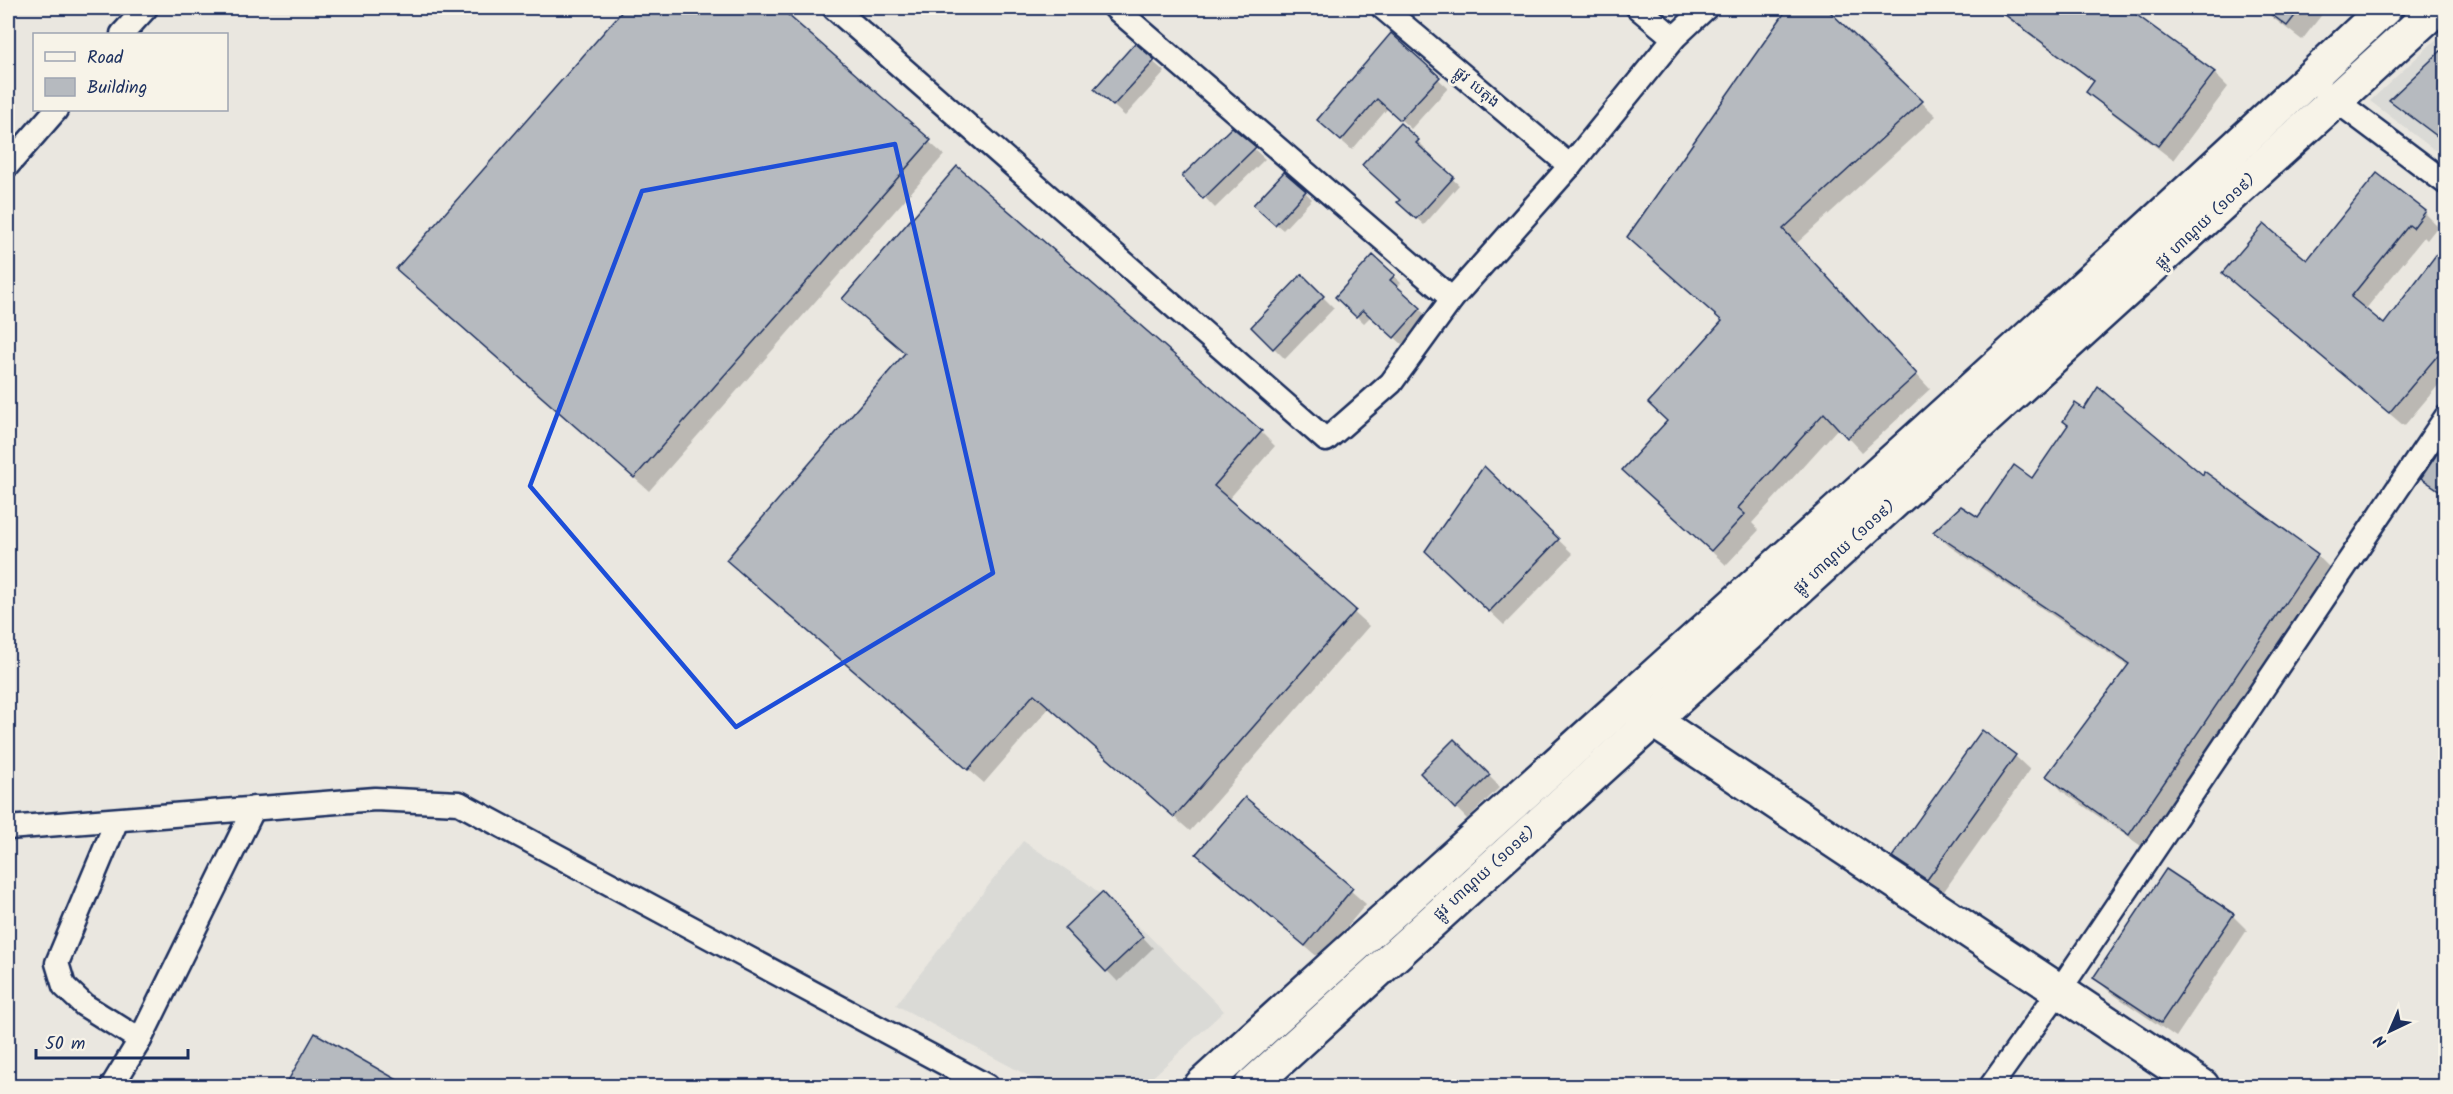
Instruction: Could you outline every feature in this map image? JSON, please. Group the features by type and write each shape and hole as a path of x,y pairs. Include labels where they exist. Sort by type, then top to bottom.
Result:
{"main road":[{"path":"1201,1086 2079,292 2385,8"},
{"name":"ផ្លូវ ហាណូយ (១០១៩)","path":"1251,1086 2437,8"},
{"path":"1625,702 2202,1086"}],"street":[{"path":"123,33 146,8"},
{"path":"834,8 1326,440 1391,383 1452,299 1570,166 1674,38 1706,8"},
{"path":"1115,8 1452,299"},
{"name":"ផ្លូវ បេតុង","path":"1383,8 1570,166"},
{"path":"1638,8 1674,38"},
{"path":"2308,80 2445,183"},
{"path":"8,165 55,111"},
{"path":"1990,1086 2059,991 2445,417"},
{"path":"8,828 375,799 459,803 987,1086"},
{"path":"112,1086 140,1040 254,808"},
{"path":"117,820 57,963 64,986 84,1005 140,1040"}],"highlighted area":[{"path":"895,144 993,573 736,727 530,486 642,191"}],"shaded area":[{"path":"2443,33 2445,35 2445,158 2370,101"},
{"path":"1023,841 1087,883 1147,934 1224,1011 1143,1086 1047,1086 896,1005"}],"building":[{"path":"625,8 780,8 931,140 634,478 396,269"},
{"path":"1788,8 1826,8 1923,101 1783,229 1917,374 1847,438 1824,413 1738,508 1745,514 1711,551 1622,470 1667,421 1648,403 1722,321 1627,237"},
{"path":"1996,8 2127,8 2215,72 2158,146 2086,92 2094,81"},
{"path":"2263,8 2301,8 2287,26"},
{"path":"1391,33 1440,77 1400,120 1377,99 1341,141 1317,120"},
{"path":"1135,43 1155,60 1113,106 1094,89"},
{"path":"2445,47 2445,142 2389,100"},
{"path":"1400,123 1419,140 1416,143 1454,177 1416,219 1397,202 1400,200 1362,165"},
{"path":"1232,127 1256,147 1203,199 1182,176"},
{"path":"957,166 1262,431 1214,486 1356,610 1174,817 1034,694 968,770 726,560 905,353 842,299"},
{"path":"1284,172 1306,191 1275,225 1253,205"},
{"path":"2377,173 2426,211 2413,228 2409,225 2351,297 2384,324 2445,243 2445,361 2438,355 2389,413 2222,273 2264,224 2307,260"},
{"path":"1373,255 1395,275 1390,280 1421,308 1394,338 1363,310 1356,317 1335,297"},
{"path":"1302,274 1324,296 1273,349 1251,327"},
{"path":"2098,387 2203,475 2204,471 2318,554 2129,835 2046,776 2129,664 1933,532 1961,506 1978,517 2014,465 2032,478 2068,425 2063,421 2075,403 2084,409"},
{"path":"2445,442 2445,494 2421,478"},
{"path":"1484,466 1559,539 1489,612 1425,551"},
{"path":"1982,730 2016,755 1927,880 1892,857"},
{"path":"1454,739 1490,775 1455,809 1420,773"},
{"path":"1245,797 1353,888 1305,946 1196,854"},
{"path":"2166,869 2234,914 2161,1023 2093,978"},
{"path":"1102,892 1143,937 1106,972 1064,928"},
{"path":"315,1033 408,1086 285,1086"}]}
